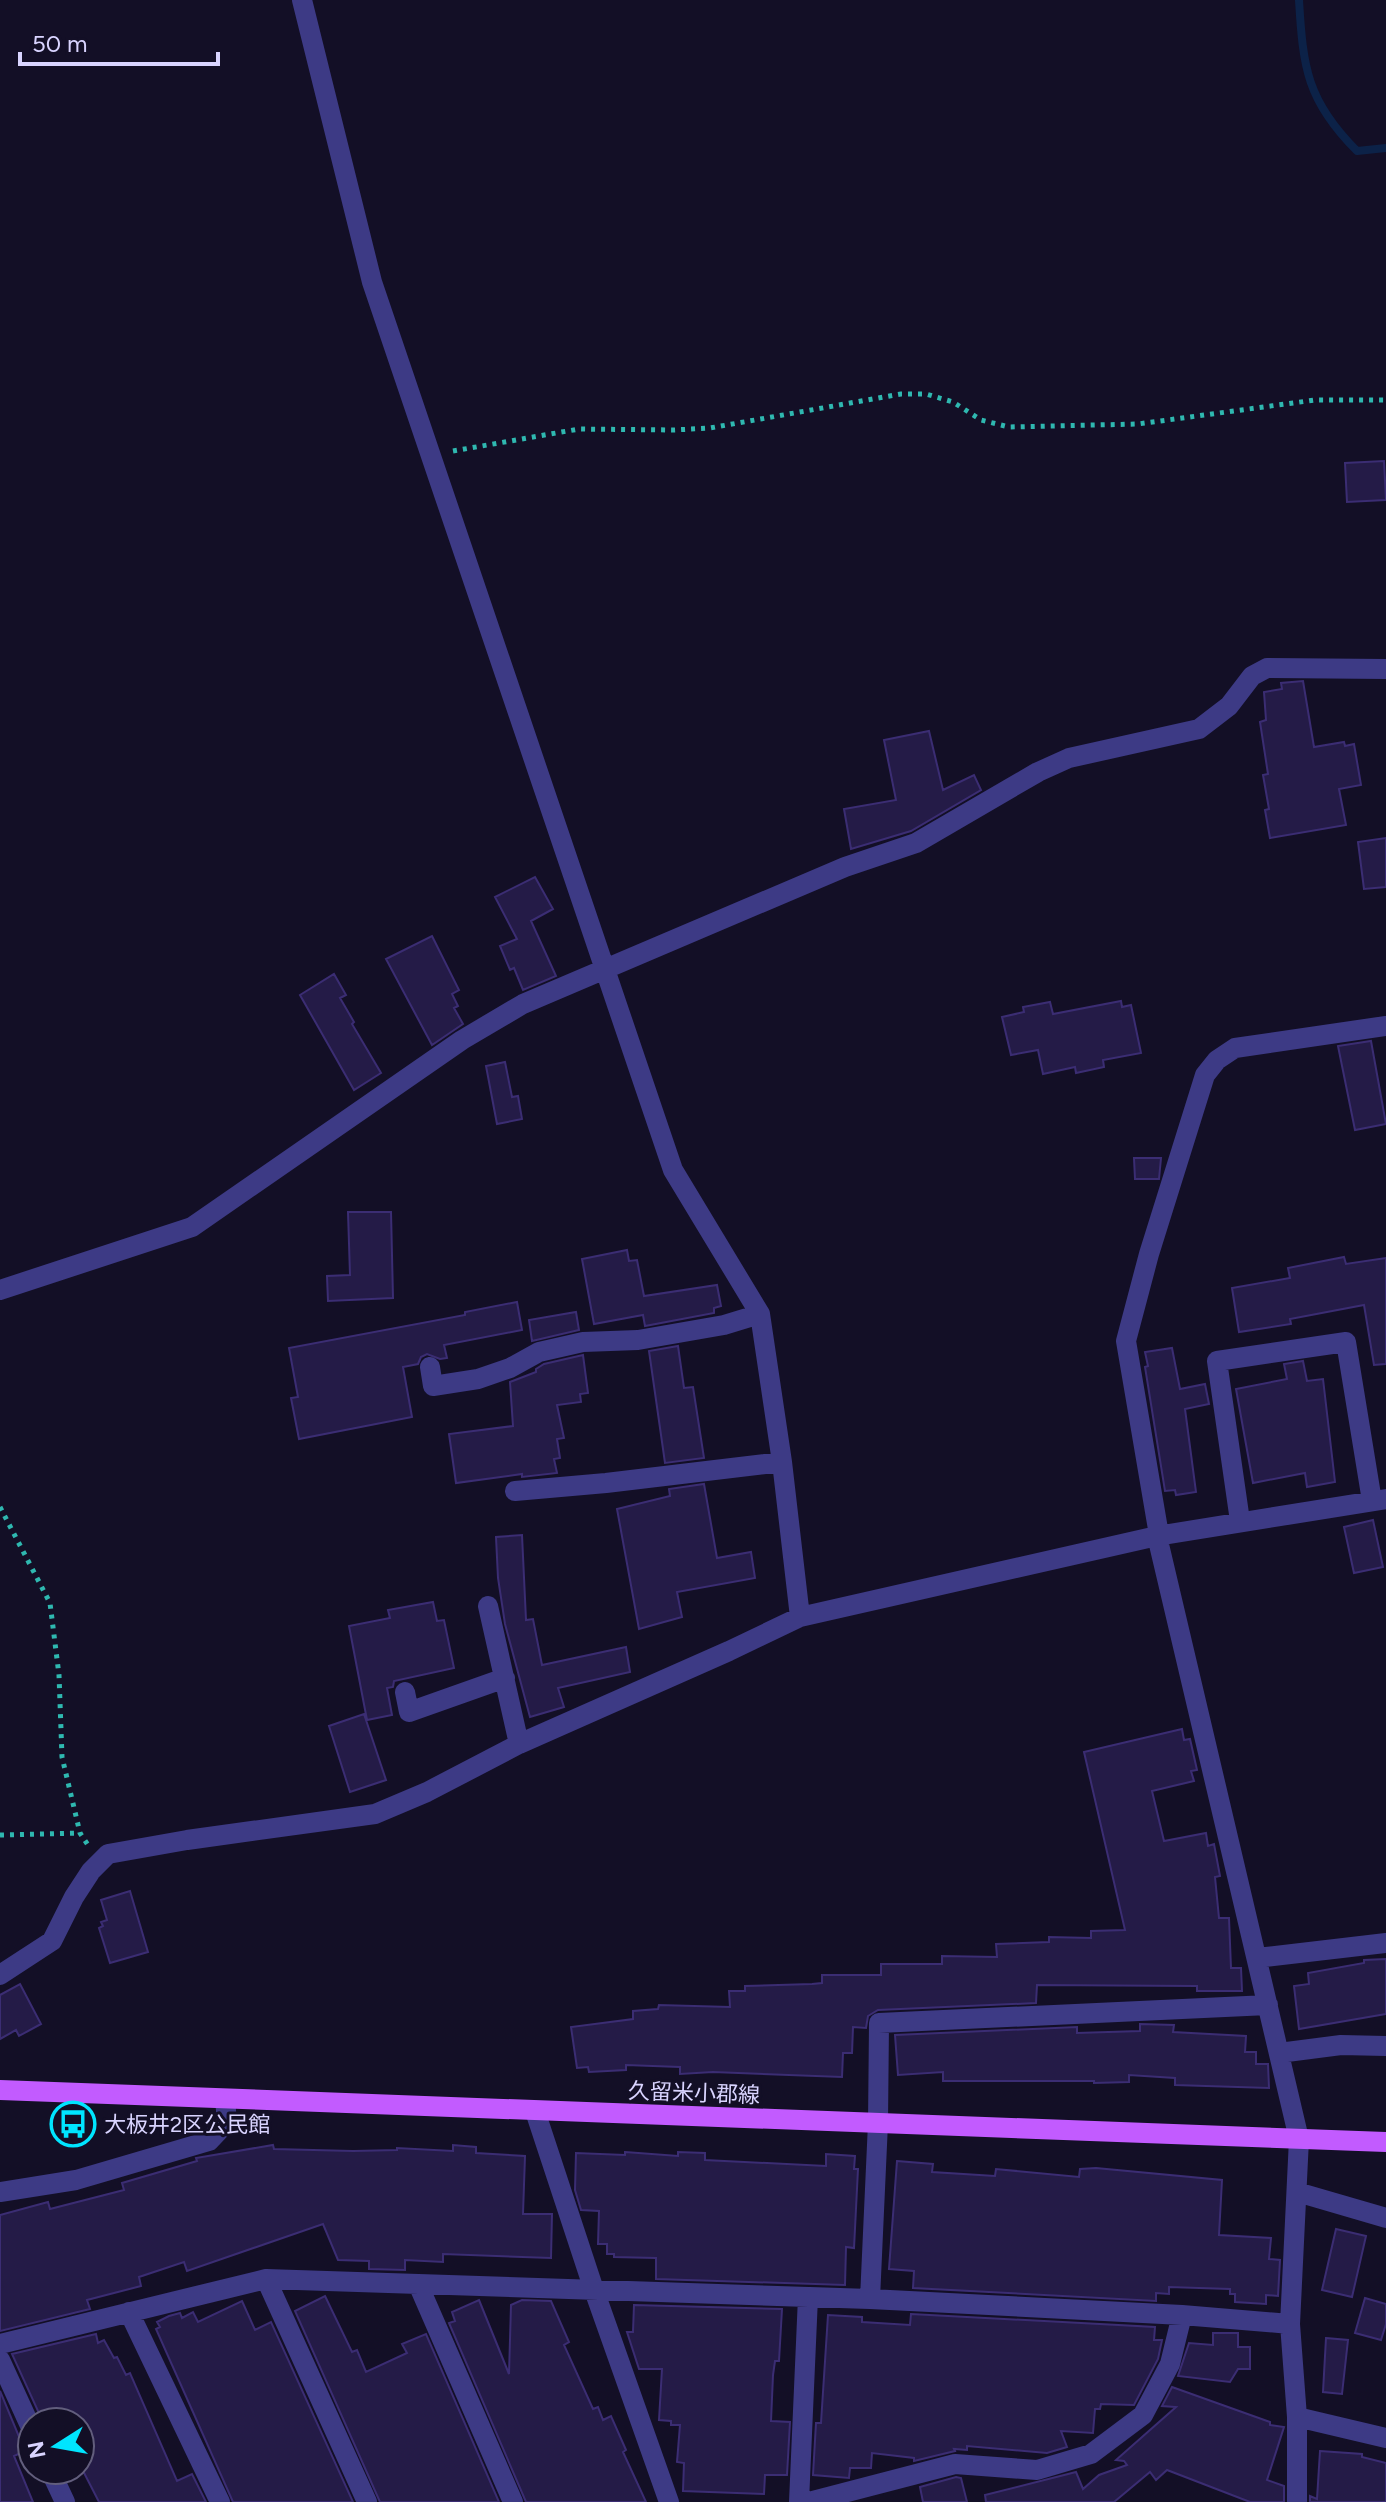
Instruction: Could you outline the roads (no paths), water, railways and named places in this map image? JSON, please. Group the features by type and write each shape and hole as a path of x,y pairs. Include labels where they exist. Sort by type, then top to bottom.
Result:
{"main road":[{"name":"久留米小郡線","path":"0,2090 1386,2142"}],"street":[{"path":"302,0 372,282 673,1170 760,1314 782,1462 800,1617"},
{"path":"0,1290 192,1227 462,1040 523,1004 605,972 845,867 916,843 1038,772 1069,758 1199,729 1229,706 1252,676 1267,668 1386,669"},
{"path":"1297,2502 1297,2417 1290,2324 1299,2139 1158,1535 1126,1341 1149,1254 1205,1075 1217,1060 1235,1048 1386,1026"},
{"path":"430,1367 433,1386 478,1379 510,1368 539,1352 583,1342 638,1340 724,1325 760,1314"},
{"path":"0,1975 52,1941 74,1897 108,1854 137,1847 375,1814 427,1792 519,1744 800,1617 1158,1535 1379,1500 1346,1342 1217,1361 1240,1521"},
{"path":"515,1491 782,1462"},
{"path":"488,1606 519,1744"},
{"path":"405,1692 409,1712 505,1678"},
{"path":"1257,1958 1386,1943"},
{"path":"870,2299 879,2023 1268,2005"},
{"path":"1279,2053 1341,2045 1386,2046"},
{"path":"0,2192 76,2180 209,2141 227,2122 225,2099"},
{"path":"535,2111 669,2502"},
{"path":"1297,2192 1386,2218"},
{"path":"0,2344 266,2279 870,2299 1182,2315 1290,2324"},
{"path":"266,2279 367,2502"},
{"path":"418,2284 513,2502"},
{"path":"799,2502 808,2297"},
{"path":"129,2312 220,2502"},
{"path":"809,2502 955,2464 1037,2470 1091,2454 1143,2415 1170,2364 1182,2315"},
{"path":"0,2360 21,2406"},
{"path":"1297,2417 1386,2438"}],"waterway":[{"path":"1299,0 1306,64 1327,116 1357,151 1386,148"}],"place":[{"name":"大板井2区公民館","path":"73,2124"}]}
